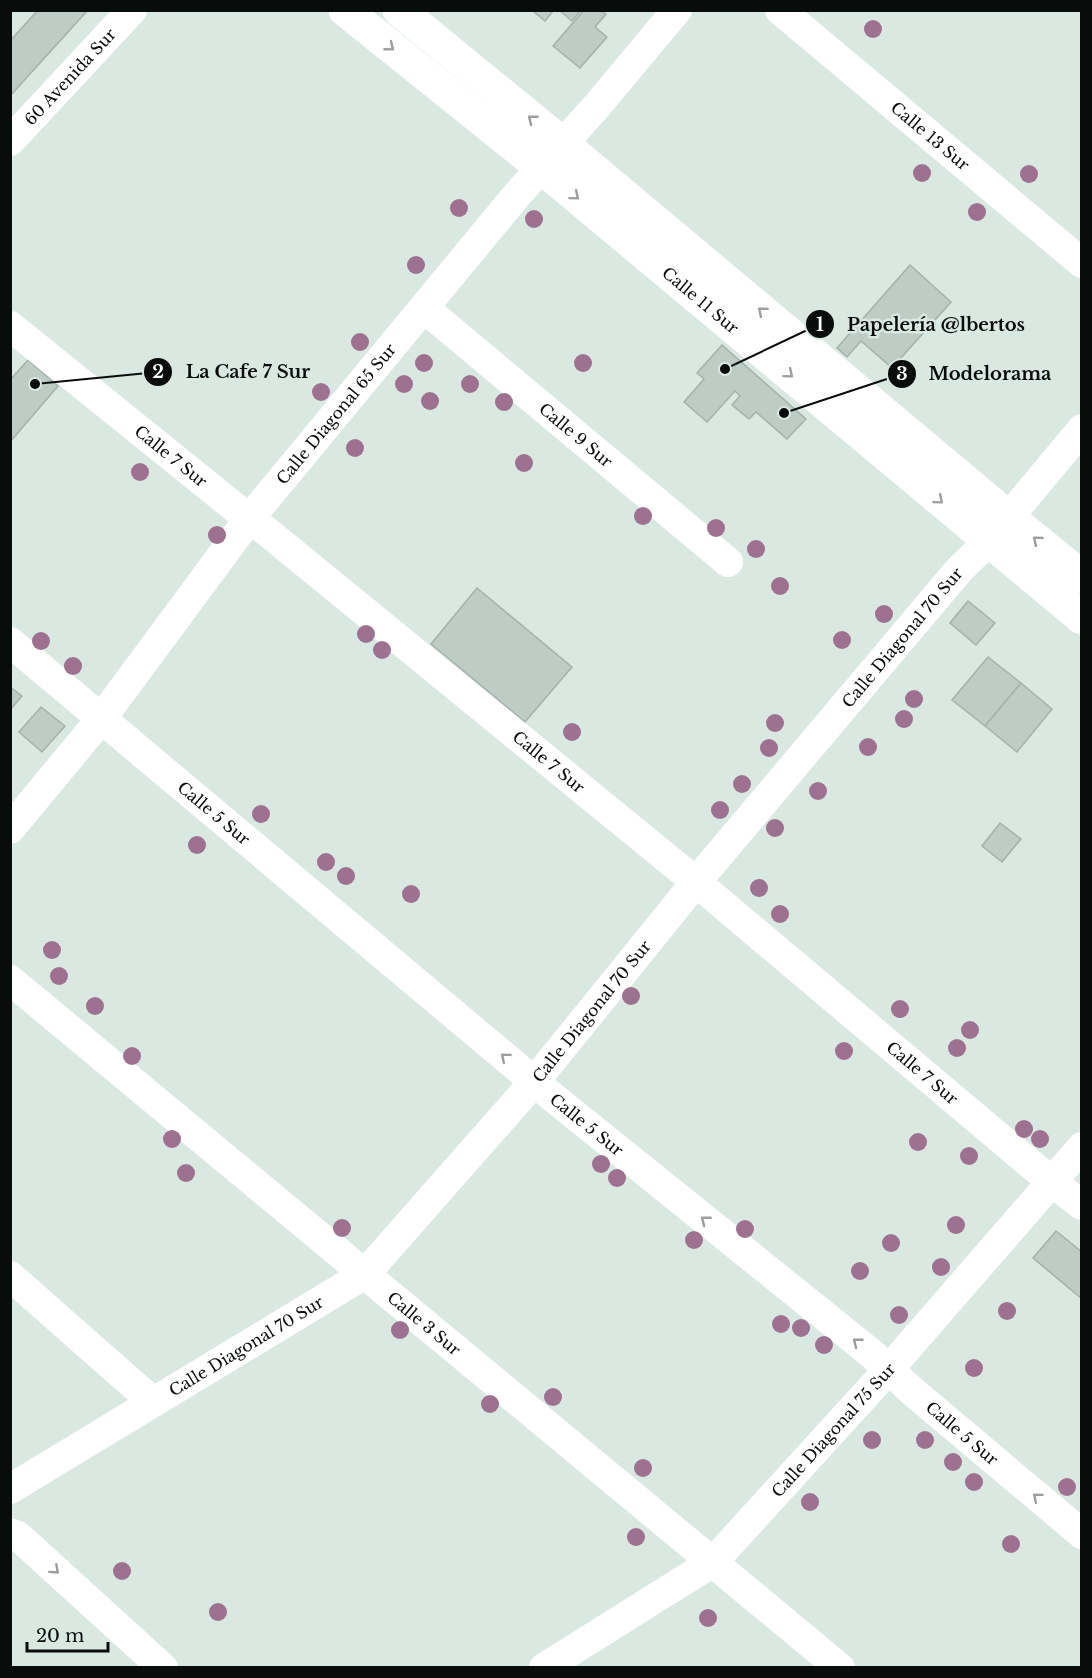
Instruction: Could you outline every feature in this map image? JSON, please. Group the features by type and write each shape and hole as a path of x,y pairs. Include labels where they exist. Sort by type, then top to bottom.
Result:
{"main road":[{"name":"Calle 11 Sur","path":"345,10 552,156"},
{"name":"Calle 11 Sur","path":"399,10 552,156 998,529 1082,618"},
{"name":"Calle 11 Sur","path":"998,529 1082,577"}],"street":[{"name":"60 Avenida Sur","path":"10,141 132,10"},
{"name":"Calle Diagonal 65 Sur","path":"10,829 101,718 249,519 516,196 596,107 676,10"},
{"name":"Calle 13 Sur","path":"780,10 1082,263"},
{"name":"Calle 9 Sur","path":"424,308 728,562"},
{"name":"Calle 7 Sur","path":"10,326 265,530 696,882 1082,1205"},
{"name":"Calle Diagonal 70 Sur","path":"10,1489 365,1274 534,1082 696,882 958,570 998,529 1082,429"},
{"name":"Calle 5 Sur","path":"10,642 534,1082 872,1354 1082,1534"},
{"name":"Calle 3 Sur","path":"10,980 840,1668"},
{"name":"Calle Diagonal 75 Sur","path":"544,1668 713,1562 889,1370 1082,1147"},
{"path":"10,1276 153,1402"},
{"path":"10,1533 18,1536 163,1668"}],"building":[{"path":"38,10 88,10 10,96 10,41"},
{"path":"554,10 545,21 534,12"},
{"path":"559,10 581,10 572,21"},
{"path":"584,10 601,10 606,14 595,27 607,37 580,68 553,46"},
{"path":"910,265 951,302 892,368 861,341 847,357 837,348"},
{"path":"722,345 806,419 787,439 756,412 749,419 732,405 740,396 735,391 707,422 684,402 704,379 697,373"},
{"path":"28,360 58,386 10,442 10,380"},
{"path":"477,588 572,667 525,722 431,644"},
{"path":"968,601 995,623 976,645 950,623"},
{"path":"988,657 1021,683 985,726 952,700"},
{"path":"1021,683 1052,709 1017,752 985,726"},
{"path":"10,687 22,696 10,710"},
{"path":"41,707 65,726 42,752 19,732"},
{"path":"1000,823 1021,839 1002,862 982,846"},
{"path":"1056,1231 1082,1252 1082,1299 1033,1258"}],"place":[{"name":"Papelería @lbertos","path":"725,369"},
{"name":"La Cafe 7 Sur","path":"35,384"},
{"name":"Modelorama","path":"784,413"}]}
